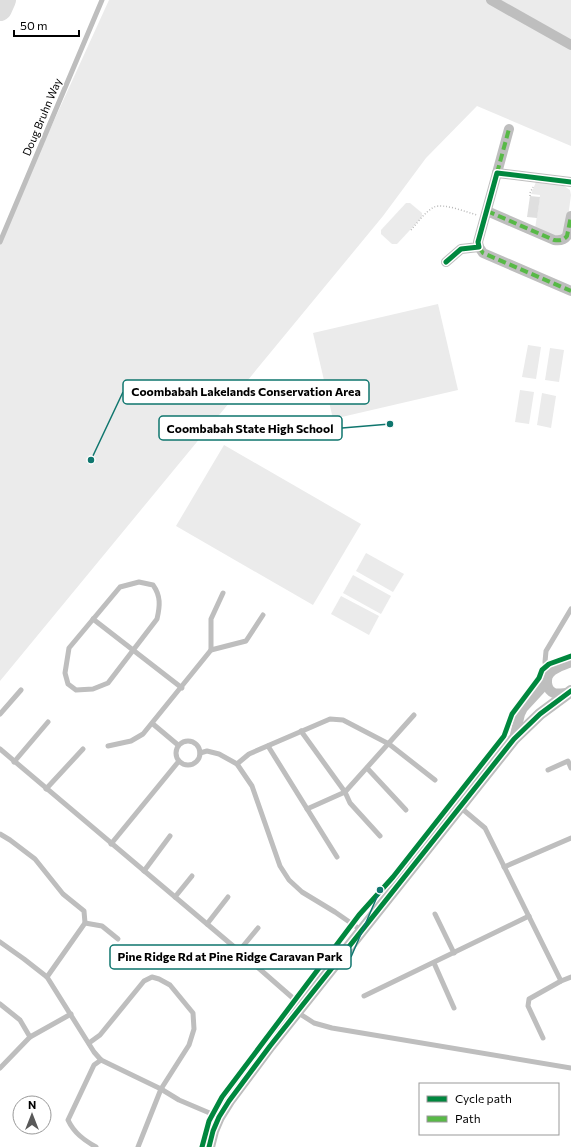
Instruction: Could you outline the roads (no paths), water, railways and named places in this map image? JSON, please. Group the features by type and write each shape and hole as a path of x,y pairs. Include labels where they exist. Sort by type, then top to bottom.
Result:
{"street":[{"path":"491,0 571,45"},
{"path":"509,129 478,242 479,247 483,253 571,291"},
{"path":"497,174 571,182"},
{"path":"486,214 559,241 567,236 571,216"},
{"path":"446,262 461,249 479,247"},
{"path":"514,739 520,714 523,708 554,670 571,662"},
{"path":"547,680 549,687 554,693 569,692"},
{"path":"209,1147 219,1117 300,1009 460,807 498,762 514,739 540,714 569,692"}],"lane":[{"name":"Doug Bruhn Way","path":"0,242 102,0"},
{"path":"138,582 153,585 158,592 159,607 157,619 133,650 108,683 93,689 76,690 68,684 65,673 69,648 120,587 138,582"},
{"path":"108,746 131,741 143,734 153,724 211,650 211,619 223,593"},
{"path":"547,680 545,662 546,652 571,609"},
{"path":"211,650 246,641 263,615"},
{"path":"93,619 182,688"},
{"path":"0,714 21,690"},
{"path":"307,809 346,792 414,715"},
{"path":"237,764 249,754 301,731 330,719 343,720 389,744 435,780"},
{"path":"14,762 48,722"},
{"path":"153,724 178,745"},
{"path":"301,731 346,792 350,803 380,836"},
{"path":"185,741 194,742 200,753 197,761 193,764 185,765 179,761 175,753 178,745 185,741"},
{"path":"268,746 337,857"},
{"path":"46,789 83,748"},
{"path":"0,749 239,951 314,1023 332,1028 571,1068"},
{"path":"200,753 207,751 219,754 237,764 252,786 280,866 289,880 302,892 335,912 362,931"},
{"path":"111,844 179,761"},
{"path":"548,770 568,761 571,768"},
{"path":"367,768 406,810"},
{"path":"460,807 485,828 561,981"},
{"path":"0,834 35,859 63,894 84,911 85,922 47,977"},
{"path":"144,871 170,836"},
{"path":"504,867 571,838"},
{"path":"175,897 192,876"},
{"path":"207,924 228,898"},
{"path":"435,914 454,953"},
{"path":"364,996 529,916"},
{"path":"85,922 102,926 118,939"},
{"path":"239,951 258,928"},
{"path":"0,942 47,977 101,1060 161,1089 179,1100 219,1117"},
{"path":"434,963 454,1008"},
{"path":"89,1043 100,1035 144,981 152,977 170,985 193,1013 194,1029 189,1045 161,1089 138,1147"},
{"path":"543,1038 528,1006 529,999 571,977"},
{"path":"0,1004 20,1020 30,1037"},
{"path":"0,1068 30,1037 71,1014"},
{"path":"96,1147 83,1140 71,1127 68,1120 94,1065 101,1060"}],"place":[{"name":"Coombabah State High School","path":"390,424"},
{"name":"Coombabah Lakelands Conservation Area","path":"91,460"},
{"name":"Pine Ridge Rd at Pine Ridge Caravan Park","path":"380,890"}]}
